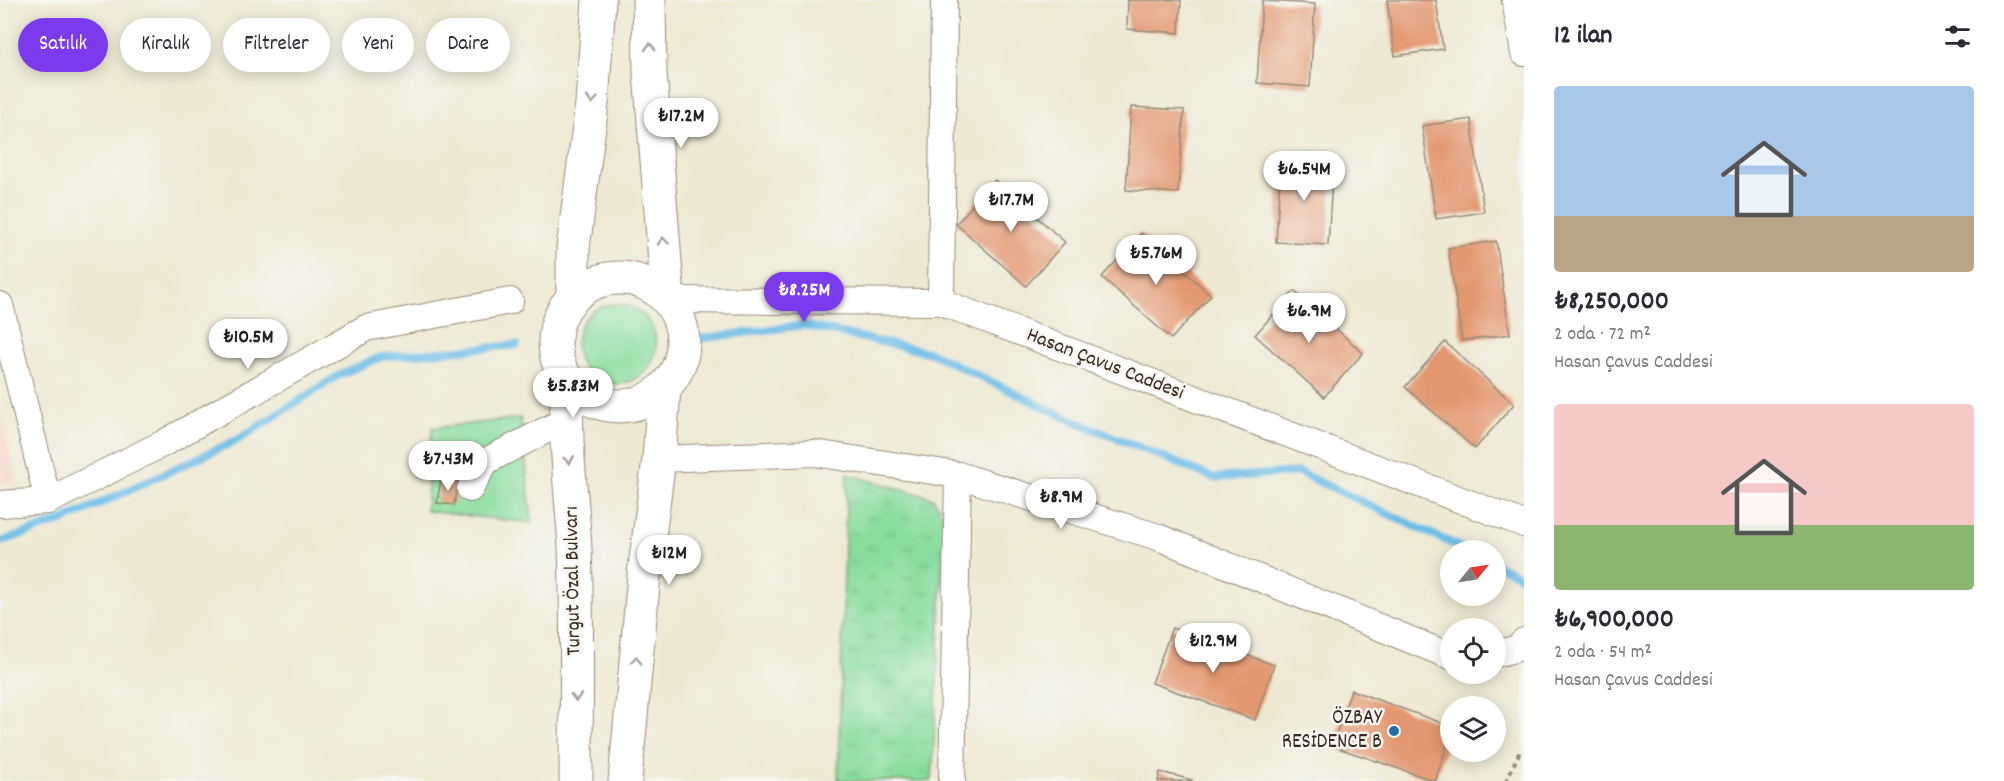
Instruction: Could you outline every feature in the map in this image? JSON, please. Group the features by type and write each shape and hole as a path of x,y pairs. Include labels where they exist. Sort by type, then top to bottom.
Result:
{"main road":[{"name":"Turgut Özal Bulvarı","path":"599,0 592,104 573,248 573,295 562,310 556,327 555,346 559,364 568,381 584,396 603,405 625,406 646,400 664,388"},
{"path":"649,0 650,72 668,300"},
{"path":"573,295 591,283 611,277 632,278 652,286 668,300 678,316 683,335 682,354 676,372 664,388 659,459 644,574 626,781"},
{"name":"Turgut Özal Bulvarı","path":"568,381 564,421 572,480 575,565 576,781"}],"street":[{"path":"941,302 944,0"},
{"path":"1515,0 1523,45"},
{"name":"Hasan Çavus Caddesi","path":"668,300 941,302 1524,524"},
{"path":"0,504 48,501 164,443 366,328 510,301"},
{"path":"0,305 48,501"},
{"path":"470,489 486,461 564,421"},
{"path":"659,459 814,453 958,475 1158,537 1440,652"},
{"path":"952,781 958,475"}],"path":[{"path":"1506,781 1521,749"}],"shaded area":[{"path":"0,412 17,481 0,482"}],"green space":[{"path":"608,304 624,304 645,315 656,336 656,352 645,373 624,384 608,384 594,378 582,366 576,352 576,336 582,322 594,310"},
{"path":"521,418 532,523 426,511 432,428"},
{"path":"847,474 933,498 945,518 932,781 838,781"}],"building":[{"path":"1128,0 1181,0 1179,33 1127,29"},
{"path":"1387,0 1436,0 1443,49 1395,56"},
{"path":"1262,1 1315,4 1310,87 1257,83"},
{"path":"1131,107 1184,110 1178,193 1126,190"},
{"path":"1471,119 1484,212 1436,219 1422,126"},
{"path":"1281,159 1333,163 1328,245 1276,242"},
{"path":"995,180 1065,242 1026,286 956,224"},
{"path":"1141,233 1211,295 1171,339 1102,277"},
{"path":"1496,241 1510,334 1462,341 1448,248"},
{"path":"1294,291 1363,353 1324,397 1255,335"},
{"path":"1445,342 1514,404 1475,449 1405,387"},
{"path":"441,479 458,481 454,505 437,503"},
{"path":"1172,628 1274,665 1255,720 1152,683"},
{"name":"ÖZBAY RESİDENCE B","path":"1351,690 1440,722 1441,762 1435,781 1332,746"},
{"path":"1160,772 1192,780 1158,781"}],"waterway":[{"path":"690,340 804,325 931,353 1067,418 1214,478 1298,472 1444,540"},
{"path":"0,542 64,520 239,439 341,374 381,357 517,345"},
{"path":"1506,569 1524,578"}],"place":[{"name":"ÖZBAY RESİDENCE B","path":"1394,731"}]}
